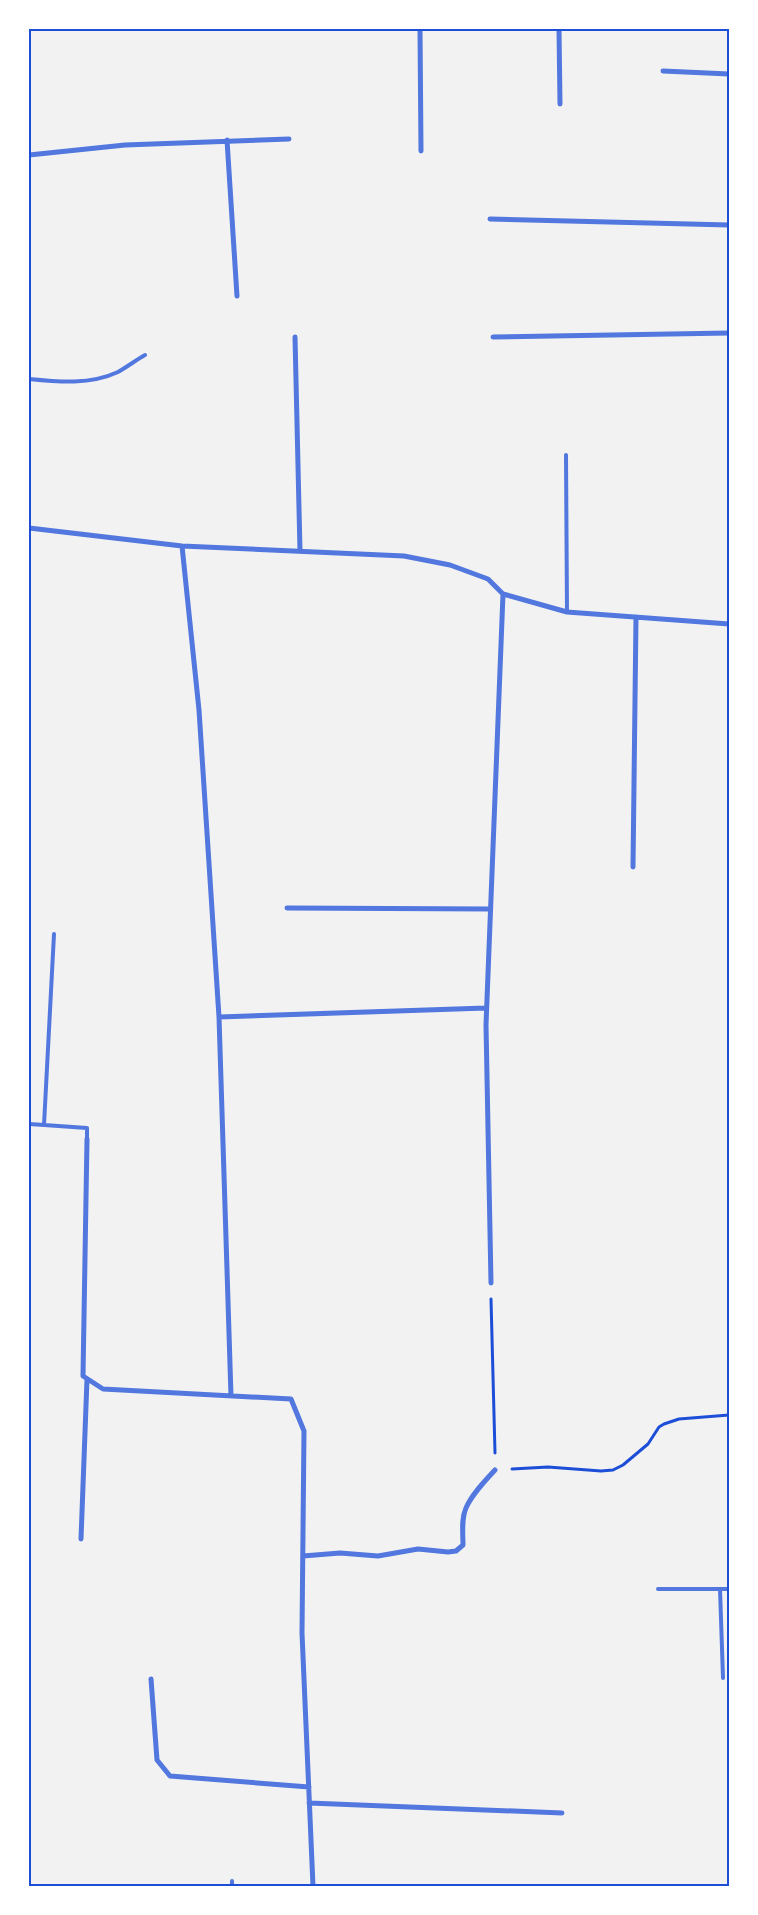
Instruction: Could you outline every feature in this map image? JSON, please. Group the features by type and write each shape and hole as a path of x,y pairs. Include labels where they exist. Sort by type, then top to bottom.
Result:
{"street":[{"path":"420,29 421,151"},
{"path":"559,29 560,104"},
{"path":"663,71 729,74"},
{"path":"29,155 125,145 289,139"},
{"path":"227,140 237,296"},
{"path":"490,219 729,225"},
{"path":"493,337 729,333"},
{"path":"295,337 300,550"},
{"path":"29,528 182,546 404,556 450,565 488,579 503,594 567,612 729,624"},
{"path":"182,546 199,710 219,1017 231,1396"},
{"path":"491,1283 486,1008 503,594"},
{"path":"633,867 636,618"},
{"path":"287,908 489,909"},
{"path":"219,1017 486,1008"},
{"path":"86,1139 83,1376 103,1389 291,1399 304,1431 302,1633 313,1886"},
{"path":"81,1538 87,1379"},
{"path":"303,1556 340,1553 378,1556 418,1549 456,1551 464,1544 466,1509 481,1486 495,1470"},
{"path":"151,1679 157,1760 170,1776 309,1787"},
{"path":"310,1803 562,1813"}],"lane":[{"path":"29,379 69,383 92,380 118,372 145,355"},
{"path":"566,455 567,612"},
{"path":"44,1125 54,934"},
{"path":"29,1124 86,1128 86,1139"},
{"path":"658,1589 729,1589"},
{"path":"720,1589 723,1678"},
{"path":"232,1881 232,1886"}],"path":[{"path":"491,1283 495,1470 548,1467 613,1470 648,1444 659,1427 664,1424 679,1420 729,1415"}]}
